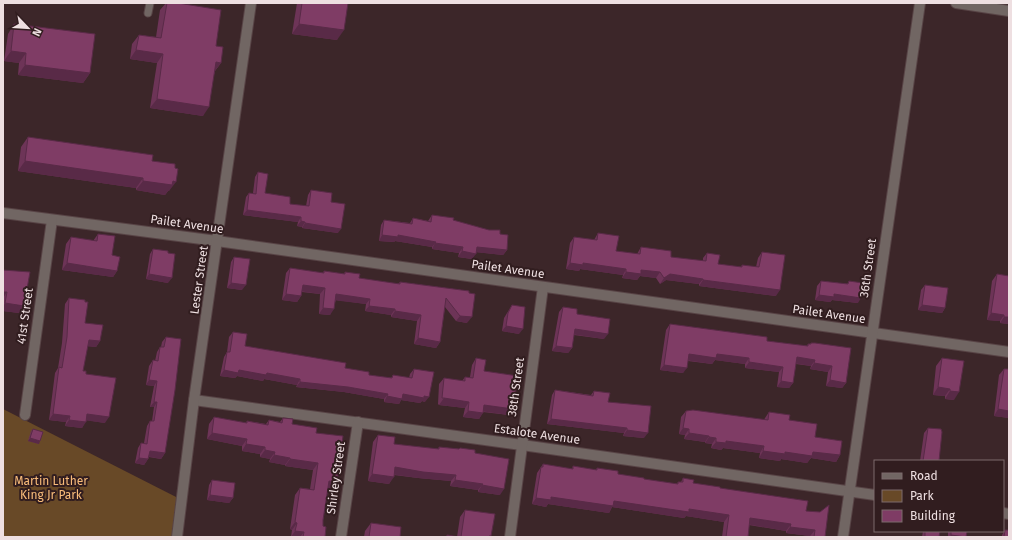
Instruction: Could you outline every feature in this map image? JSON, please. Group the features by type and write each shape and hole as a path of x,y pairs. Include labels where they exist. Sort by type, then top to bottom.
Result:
{"street":[{"name":"Lester Street","path":"177,537 194,400 251,3"},
{"name":"36th Street","path":"843,537 920,3"},
{"path":"956,3 1009,11"},
{"name":"Pailet Avenue","path":"3,213 217,241 1009,352"},
{"name":"41st Street","path":"24,415 52,220"},
{"name":"38th Street","path":"510,537 543,287"},
{"name":"Estalote Avenue","path":"194,400 522,445 874,496"},
{"name":"Shirley Street","path":"341,537 358,422"}],"lane":[{"path":"148,13 150,3"}],"green space":[{"name":"Martin Luther King Jr Park","path":"3,409 180,499 172,537 3,537"}],"building":[{"path":"167,3 178,3 221,10 216,46 223,47 221,63 216,62 209,107 157,99 163,54 136,50 139,35 161,38"},
{"path":"302,3 348,3 344,30 299,24"},
{"path":"14,24 95,34 90,73 25,65 26,53 11,51"},
{"path":"28,137 153,155 152,161 175,164 175,168 178,169 176,182 173,181 172,185 143,181 143,178 25,161"},
{"path":"258,172 268,174 265,193 290,197 290,204 309,206 311,190 332,193 331,202 345,204 341,229 305,223 301,221 301,217 247,210 249,193 256,194"},
{"path":"432,215 454,218 453,220 489,230 500,230 500,234 508,235 507,250 477,247 476,254 462,251 463,247 398,235 398,237 382,235 384,220 412,224 413,218 431,222"},
{"path":"598,233 619,236 616,251 640,254 641,247 671,251 671,257 706,261 707,253 720,255 718,264 742,267 742,265 759,267 762,252 785,255 780,290 670,274 664,278 660,272 641,270 641,274 626,272 626,269 583,263 583,265 570,263 574,237 597,240"},
{"path":"98,234 115,236 112,255 120,257 117,271 67,263 71,237 97,241"},
{"path":"153,249 168,251 168,253 175,254 172,278 149,274"},
{"path":"234,257 250,259 246,285 231,283"},
{"path":"290,268 324,273 324,271 345,274 345,272 360,274 359,278 469,291 469,293 475,294 472,317 460,316 446,298 440,342 418,338 421,315 395,311 395,309 369,306 370,299 336,294 334,309 323,308 325,288 303,285 301,296 286,294"},
{"path":"3,270 30,272 24,306 5,303 7,292 3,292"},
{"path":"997,274 1009,276 1009,317 991,313"},
{"path":"821,281 848,284 849,281 863,283 861,298 834,294 834,297 819,295"},
{"path":"925,285 948,288 945,308 922,305"},
{"path":"69,298 85,300 85,302 88,302 85,323 103,325 100,341 89,340 83,371 86,371 86,374 116,378 109,417 87,414 86,422 69,420 70,416 53,414 59,367 62,368 67,337"},
{"path":"512,305 525,307 523,329 506,326 508,313"},
{"path":"563,307 577,309 577,314 610,319 608,334 575,329 572,348 556,346"},
{"path":"670,324 767,337 767,341 808,346 808,344 815,343 851,348 846,383 830,380 832,366 814,363 815,360 797,357 793,383 781,381 783,367 749,362 749,358 717,354 716,358 689,354 687,368 664,365"},
{"path":"233,332 247,334 245,346 346,363 345,368 369,372 369,375 392,378 393,375 412,378 414,369 434,372 429,397 424,396 424,398 403,394 402,399 387,396 388,394 348,387 300,382 300,379 267,373 266,375 239,370 238,373 224,370 227,352 230,352"},
{"path":"166,337 181,339 165,453 150,451 148,459 139,458 141,443 147,444 150,421 154,421 157,402 154,402 157,381 149,380 153,360 158,361 160,347 164,347"},
{"path":"476,358 486,360 484,371 518,376 513,409 484,405 483,413 468,411 469,402 442,398 444,378 465,381 465,377 473,378"},
{"path":"942,358 964,361 959,392 938,387"},
{"path":"1004,369 1009,369 1009,411 998,409"},
{"path":"555,390 593,396 594,391 610,393 608,402 651,406 648,433 627,430 627,428 551,419"},
{"path":"693,410 768,420 769,412 790,415 789,420 817,424 815,437 842,441 840,455 813,452 812,456 785,452 785,454 763,451 764,446 726,441 726,443 716,442 716,438 689,433 689,429 683,428 686,411"},
{"path":"214,417 268,425 269,420 282,423 283,418 293,419 292,424 317,428 316,433 343,436 337,482 329,481 323,520 323,526 326,527 325,537 303,537 304,532 295,531 300,488 314,490 318,463 274,455 275,452 265,450 265,447 246,444 247,439 212,433"},
{"path":"928,428 941,429 939,460 923,460"},
{"path":"33,429 43,432 40,441 30,438"},
{"path":"378,435 395,437 394,444 439,449 439,447 460,448 475,450 475,453 509,459 504,489 455,480 456,475 423,472 395,467 394,477 372,474"},
{"path":"543,464 573,469 573,466 597,470 597,468 618,471 618,474 678,484 678,482 683,482 683,478 694,480 693,483 720,488 808,501 806,511 820,512 829,505 825,537 814,537 815,530 790,527 791,524 750,518 748,537 726,537 729,515 689,509 689,512 614,501 613,506 551,497 551,500 536,498 541,467 543,467"},
{"path":"212,480 235,483 233,498 210,495"},
{"path":"465,510 495,514 491,536 461,537"},
{"path":"371,523 401,527 400,537 369,537"},
{"path":"1005,530 1009,530 1009,537 1004,537"},
{"path":"925,532 940,532 939,537 925,537"},
{"path":"951,532 967,532 966,537 951,535"},
{"path":"447,535 459,537 447,537"}]}
